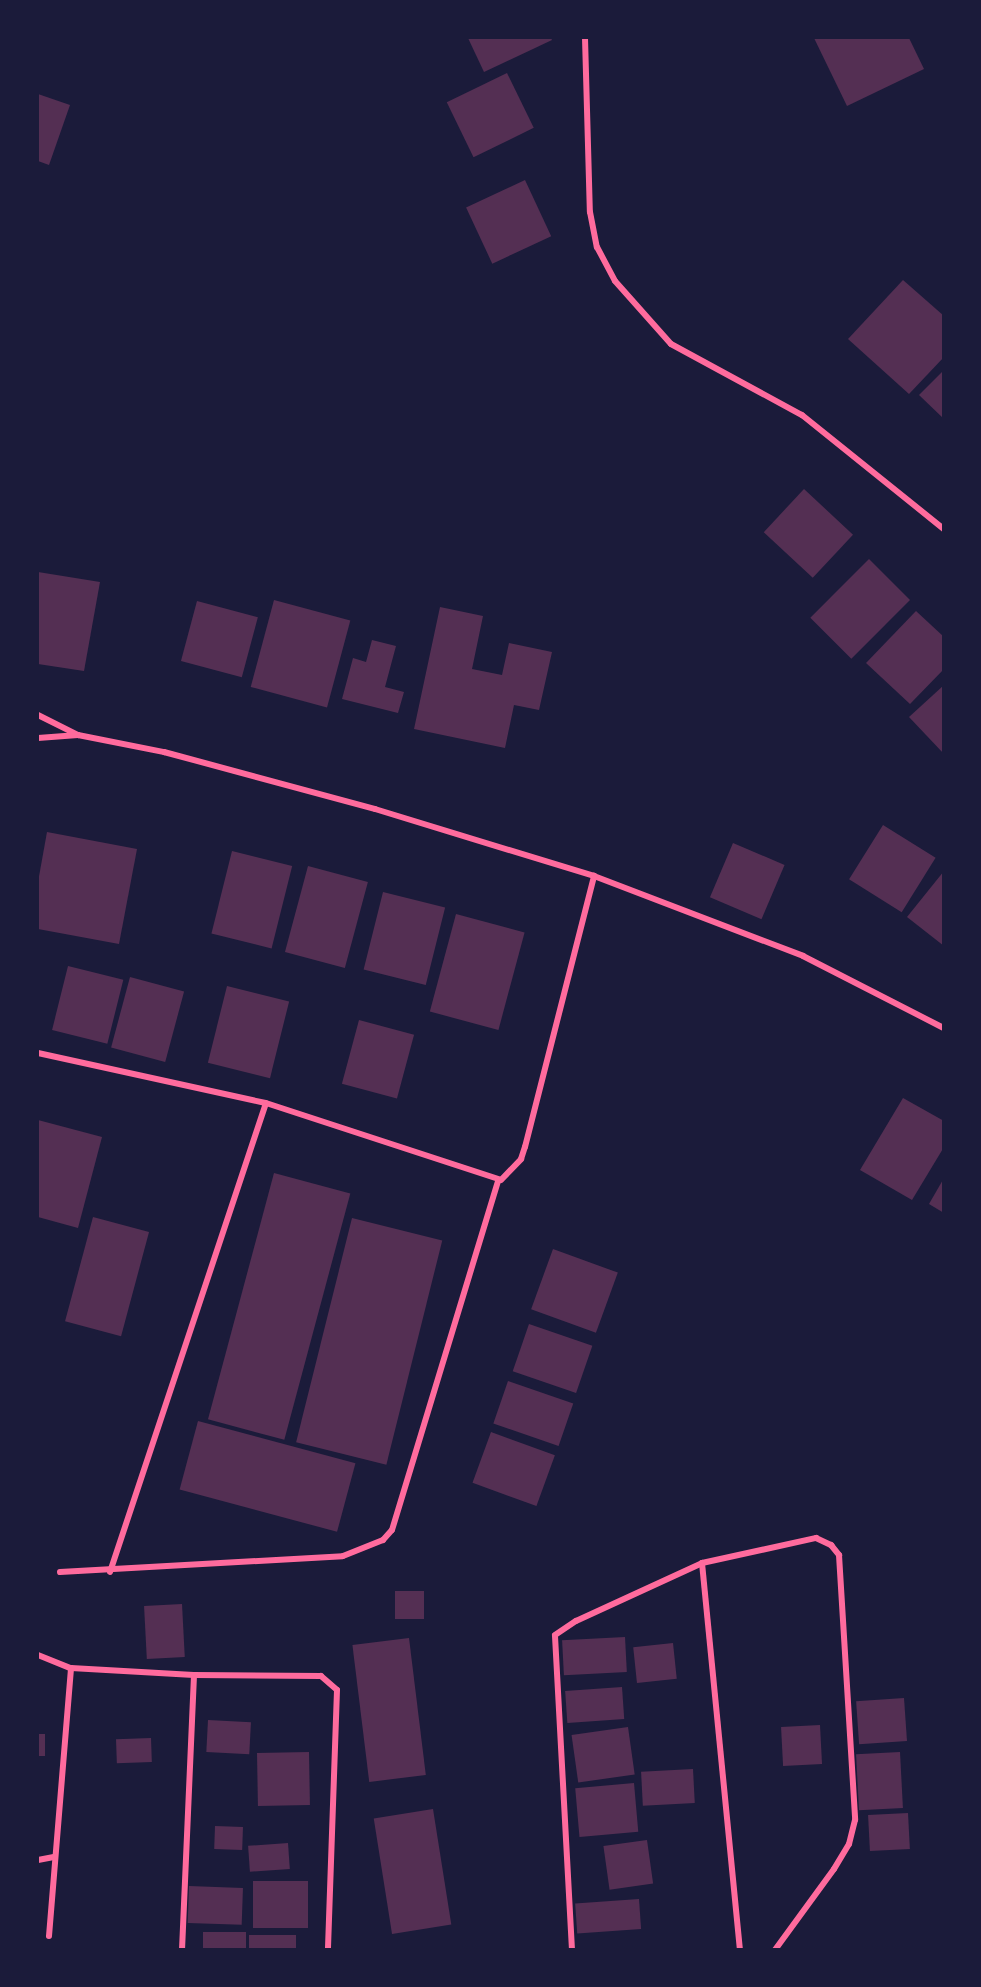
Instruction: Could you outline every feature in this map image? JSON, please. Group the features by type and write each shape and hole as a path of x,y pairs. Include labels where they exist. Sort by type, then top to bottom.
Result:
{"street":[{"path":"585,38 590,212 597,247 615,281 671,344 802,415 944,528"},
{"path":"38,715 78,735 164,752 364,806 594,876 803,956 944,1028"},
{"path":"38,738 78,735"},
{"path":"60,1572 110,1572 343,1556 383,1540 392,1530 498,1181 521,1160 594,876"},
{"path":"38,1053 266,1103 498,1181"},
{"path":"110,1572 266,1103"},
{"path":"572,1950 554,1643 558,1632 576,1621 702,1563 816,1538 831,1545 839,1555 855,1820 849,1844 834,1869 775,1950"},
{"path":"702,1563 740,1950"},
{"path":"38,1655 71,1668 194,1676 321,1676 337,1690 328,1950"},
{"path":"49,1936 71,1668"},
{"path":"182,1950 194,1676"},
{"path":"38,1860 54,1857"}],"building":[{"path":"468,38 551,38 552,40 484,72"},
{"path":"814,38 909,38 924,69 847,106"},
{"path":"507,73 534,128 474,157 447,102"},
{"path":"38,94 70,105 49,165 38,161"},
{"path":"525,180 551,236 492,264 466,207"},
{"path":"903,280 944,316 944,357 909,394 848,339"},
{"path":"944,370 944,419 919,395"},
{"path":"804,489 853,535 813,578 764,532"},
{"path":"869,559 910,600 851,659 810,618"},
{"path":"38,572 100,582 84,671 38,664"},
{"path":"274,600 350,620 327,707 251,687"},
{"path":"197,601 258,617 242,677 181,661"},
{"path":"440,607 483,616 472,669 502,675 509,643 552,652 539,710 514,705 505,748 414,729"},
{"path":"916,611 944,637 944,669 910,704 866,663"},
{"path":"372,640 396,646 385,687 404,692 398,713 342,699 353,658 366,662"},
{"path":"944,685 944,754 909,717"},
{"path":"883,825 936,858 902,912 849,879"},
{"path":"47,832 137,849 119,944 38,929 38,882"},
{"path":"733,843 785,865 761,919 710,897"},
{"path":"232,851 292,866 272,948 211,933"},
{"path":"308,866 368,882 345,968 285,952"},
{"path":"944,871 944,946 907,917"},
{"path":"383,892 445,907 426,985 364,970"},
{"path":"456,914 525,932 498,1030 430,1012"},
{"path":"68,966 123,980 107,1044 52,1030"},
{"path":"130,977 184,991 165,1062 111,1048"},
{"path":"227,986 289,1001 270,1078 208,1063"},
{"path":"359,1020 414,1035 397,1099 342,1084"},
{"path":"903,1098 944,1121 944,1147 912,1200 860,1170"},
{"path":"38,1120 102,1137 78,1228 38,1217"},
{"path":"274,1173 350,1193 284,1440 208,1419"},
{"path":"944,1178 944,1213 929,1204"},
{"path":"93,1217 149,1232 121,1336 65,1321"},
{"path":"352,1218 442,1240 386,1465 296,1442"},
{"path":"553,1249 618,1273 596,1333 531,1309"},
{"path":"529,1324 592,1346 576,1393 513,1371"},
{"path":"508,1381 573,1403 559,1446 493,1424"},
{"path":"198,1421 355,1463 337,1532 180,1490"},
{"path":"491,1432 555,1455 536,1506 473,1483"},
{"path":"395,1591 424,1591 424,1619 395,1619"},
{"path":"182,1604 185,1657 147,1659 144,1606"},
{"path":"625,1637 627,1672 564,1675 562,1640"},
{"path":"409,1638 426,1775 369,1782 352,1645"},
{"path":"673,1643 677,1679 637,1683 633,1647"},
{"path":"622,1687 624,1719 567,1723 565,1691"},
{"path":"904,1698 907,1741 859,1744 856,1701"},
{"path":"208,1720 251,1722 249,1754 206,1752"},
{"path":"820,1725 822,1764 783,1766 781,1727"},
{"path":"628,1727 635,1775 578,1782 572,1735"},
{"path":"38,1734 45,1734 45,1756 38,1756"},
{"path":"151,1738 152,1762 117,1763 116,1739"},
{"path":"309,1752 310,1805 258,1806 257,1753"},
{"path":"900,1752 903,1808 859,1810 856,1754"},
{"path":"693,1769 695,1803 643,1806 641,1772"},
{"path":"634,1783 638,1832 579,1837 575,1788"},
{"path":"433,1809 451,1925 392,1934 374,1818"},
{"path":"908,1813 910,1849 870,1851 868,1815"},
{"path":"215,1826 243,1827 242,1850 214,1849"},
{"path":"647,1840 653,1884 610,1890 603,1846"},
{"path":"288,1843 290,1869 250,1872 248,1846"},
{"path":"253,1881 308,1881 308,1928 253,1928"},
{"path":"189,1886 243,1888 242,1925 188,1923"},
{"path":"639,1899 641,1929 577,1933 575,1903"},
{"path":"203,1932 246,1932 246,1950 203,1950"},
{"path":"249,1935 296,1935 296,1950 249,1950"}]}
